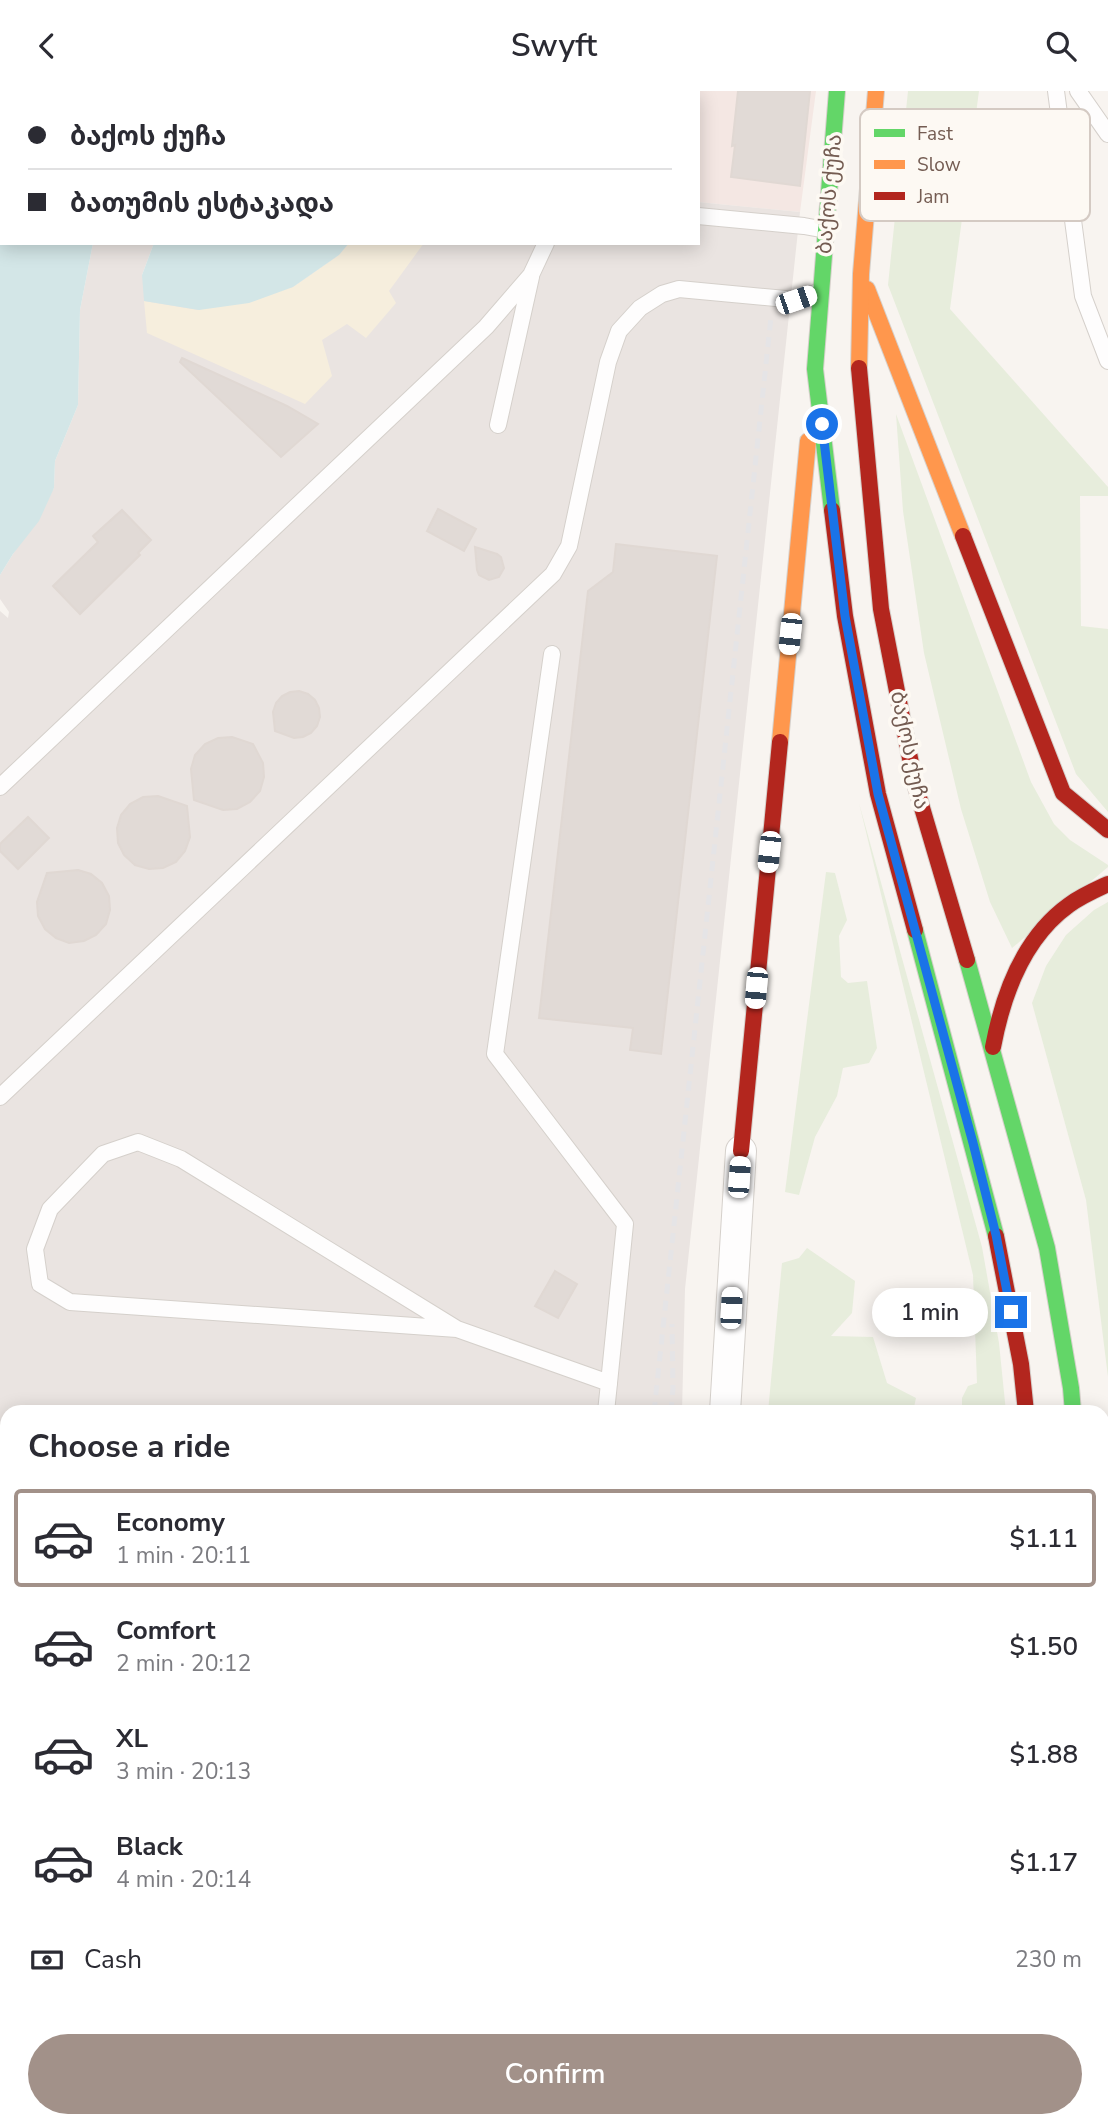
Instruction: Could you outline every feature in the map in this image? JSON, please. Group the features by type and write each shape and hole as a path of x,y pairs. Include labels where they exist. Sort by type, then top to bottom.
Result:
{"main road":[{"name":"ბაქოს ქუჩა","path":"837,91 815,369 845,616 878,794 996,1235 1021,1364 1025,1405"},
{"name":"ბაქოს ქუჩა","path":"875,109 876,91"},
{"name":"ბაქოს ქუჩა","path":"865,221 859,369 881,609 915,784 1048,1248 1072,1405"},
{"path":"861,274 1063,793 1108,830"},
{"path":"741,1151 815,369"},
{"path":"993,1049 1002,1006 1023,959 1039,935 1066,907 1108,884"}],"street":[{"path":"725,1405 741,1151"}],"lane":[{"path":"1056,91 1058,109"},
{"path":"1078,91 1108,134"},
{"path":"700,216 826,230"},
{"path":"1073,221 1083,296 1108,361"},
{"path":"498,425 531,275 545,245"},
{"path":"0,787 486,327 531,275"},
{"path":"0,1097 553,574 569,546 608,362 619,331 640,308 662,294 679,289 796,300 821,291"},
{"path":"552,654 495,1053 625,1224 607,1405"},
{"path":"457,1329 70,1302 40,1284 35,1249 50,1209 103,1154 138,1142 181,1159 457,1329 609,1383"}],"shaded area":[{"path":"700,91 816,91 800,212 700,202"},
{"path":"700,202 800,212 685,1289 682,1405 0,1405 0,611 8,618 9,612 0,599 0,575 54,488 55,461 78,405 80,310 93,245 153,245 142,275 293,287 339,255 347,245 700,245"},
{"path":"0,245 93,245 80,310 78,405 55,461 54,488 39,521 0,575"},
{"path":"153,245 347,245 339,255 293,287 249,303 199,310 144,301 142,275"}],"green space":[{"path":"908,91 979,91 977,109 906,109"},
{"path":"895,221 962,221 950,309 1108,487 1108,496 1080,496 1081,626 1108,629 1108,812 1076,774 888,285"},
{"path":"896,414 1031,782 1054,824 1070,840 1108,865 1012,948 990,902 961,809 924,653 903,511"},
{"path":"859,803 982,1247 999,1343 1005,1405 962,1405 962,1398 968,1386 977,1383 973,1275"},
{"path":"826,872 835,873 847,920 839,936 841,977 848,983 867,981 877,1048 869,1063 843,1068 837,1096 815,1137 799,1195 785,1192"},
{"path":"1108,902 1108,1377 1086,1200 1032,1003 1046,966 1066,935 1094,910"},
{"path":"807,1248 855,1281 852,1313 831,1336 873,1337 887,1383 916,1398 914,1405 769,1405 782,1263 799,1258"}],"sand":[{"path":"347,245 423,245 389,291 396,303 366,338 347,324 322,340 332,376 305,404 147,333 144,301 198,310 293,287 339,255"}],"building":[{"path":"738,91 810,91 800,186 731,177"},
{"path":"182,358 287,406 318,424 281,457 180,362"},
{"path":"438,509 476,529 464,551 427,531"},
{"path":"122,510 151,540 138,553 140,555 80,614 53,586 98,542 93,536"},
{"path":"616,544 717,556 661,1054 630,1050 633,1028 539,1018 588,591 613,572"},
{"path":"475,547 501,557 504,568 499,577 489,580 479,575"},
{"path":"299,691 315,700 320,717 311,733 294,738 275,731 273,712 282,696"},
{"path":"232,737 253,744 263,763 264,777 260,791 250,802 237,809 223,810 194,800 191,769 195,755 205,744 218,738"},
{"path":"158,796 187,806 190,837 185,851 176,862 163,868 149,869 135,865 124,855 118,843 117,828 121,815 130,804 143,797"},
{"path":"28,817 49,838 18,869 0,851 0,844"},
{"path":"78,870 91,874 102,883 109,896 110,910 106,924 96,935 84,941 69,943 56,938 45,929 38,916 37,902 47,873"},
{"path":"555,1271 577,1284 558,1318 535,1306"}],"railway":[{"path":"655,1405 771,317"},
{"path":"672,1324 672,1405"}],"traffic: fast":[{"path":"832,510 815,369 837,91"},
{"path":"915,930 996,1236"},
{"path":"967,960 1047,1248 1072,1405"}],"traffic: slow":[{"path":"875,109 876,91"},
{"path":"859,368 865,221"},
{"path":"867,289 963,536"},
{"path":"780,742 808,441"}],"traffic: jam":[{"path":"859,368 881,609 915,784 967,960"},
{"path":"832,510 845,616 878,794 915,930"},
{"path":"963,536 1063,793 1108,830"},
{"path":"741,1151 780,742"},
{"path":"993,1047 1009,987 1027,950 1053,918 1083,896 1108,884"},
{"path":"996,1236 1021,1364 1025,1405"}],"route":[{"path":"822,424 845,616 878,794 973,1143 996,1235 1011,1312"}]}
